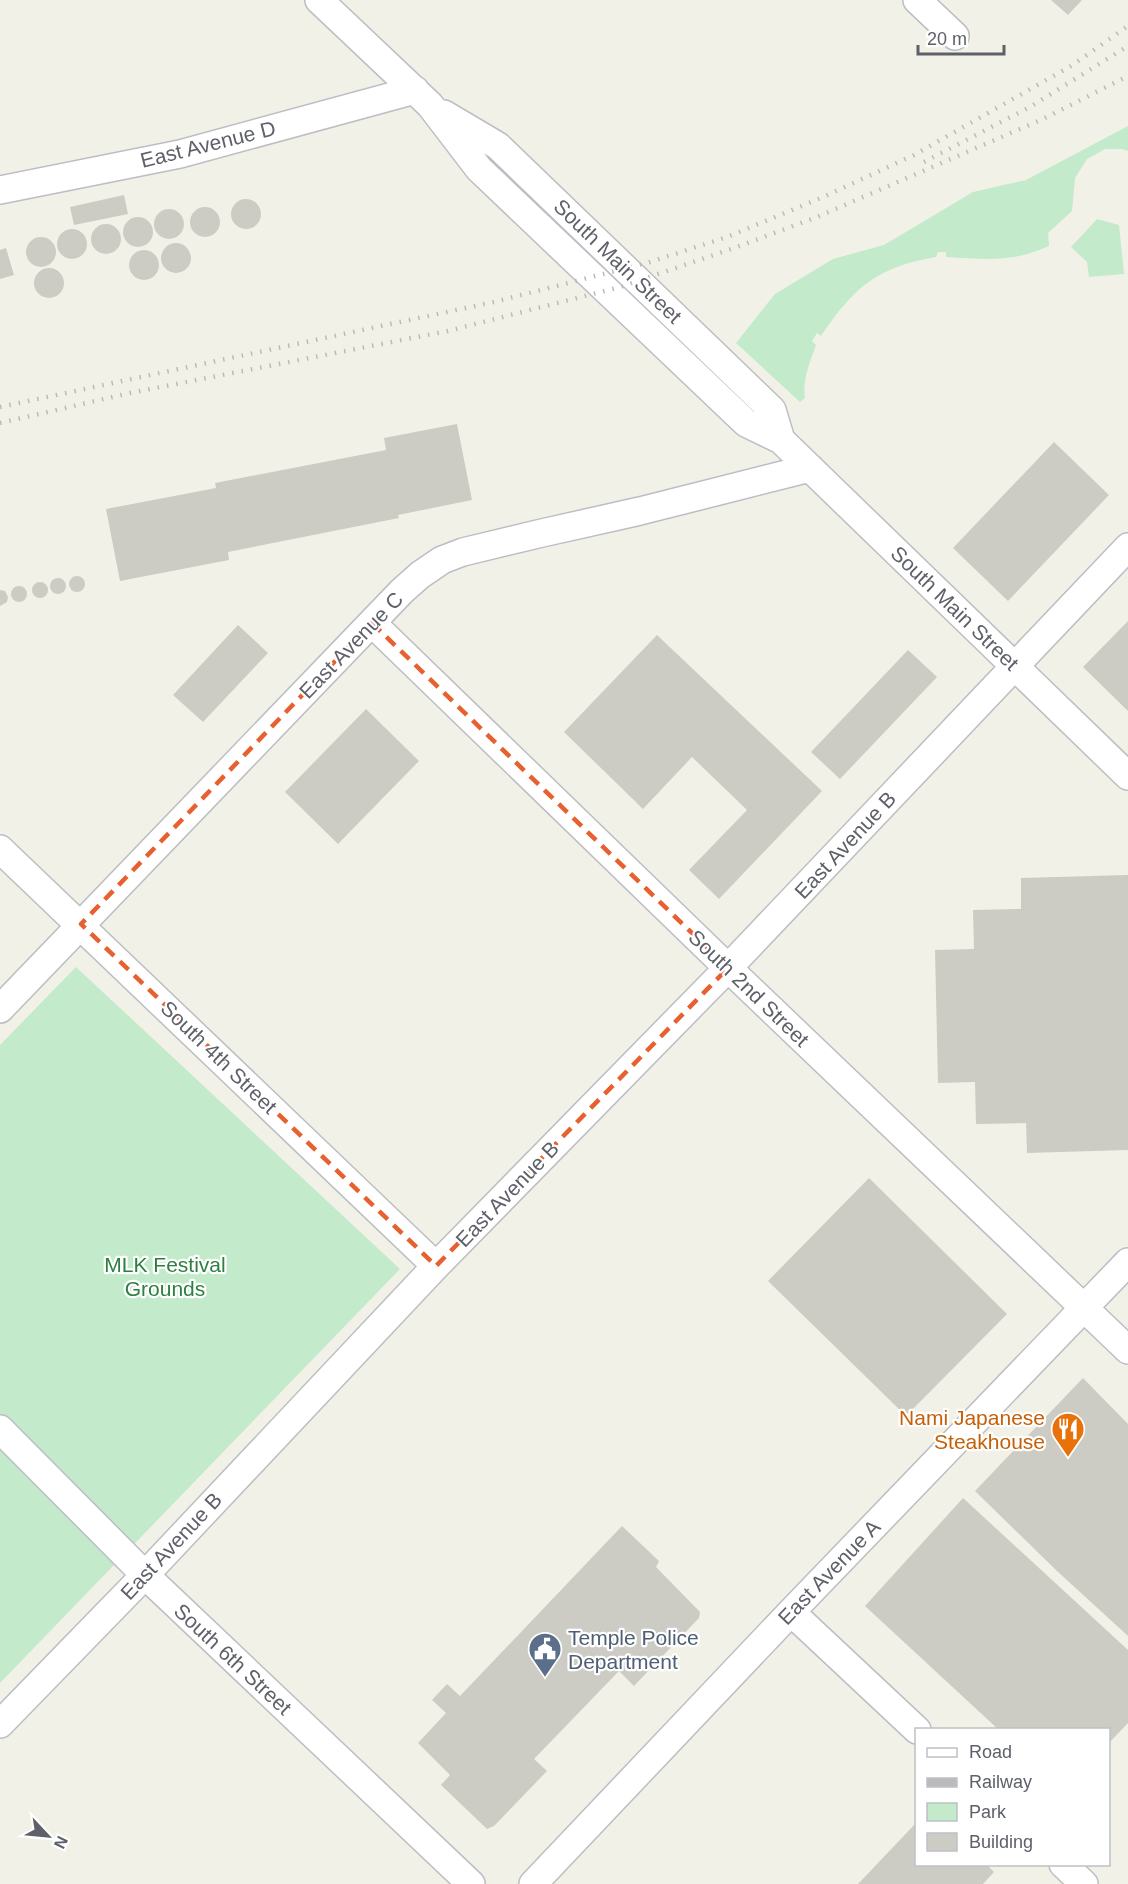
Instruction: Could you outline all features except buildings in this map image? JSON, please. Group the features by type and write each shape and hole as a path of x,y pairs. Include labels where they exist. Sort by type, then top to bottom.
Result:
{"street":[{"name":"South Main Street","path":"319,0 422,98 479,169 746,423 781,440 1128,776"},
{"path":"917,0 955,36"},
{"name":"East Avenue D","path":"0,190 180,154 422,98"},
{"name":"East Avenue C","path":"0,1009 402,591 442,560 463,552 542,532 639,511 810,468"},
{"name":"East Avenue B","path":"0,1724 145,1575 436,1266 728,968 1128,547"},
{"name":"South 2nd Street","path":"372,623 728,968 1128,1350"},
{"name":"South 4th Street","path":"0,849 436,1266"},
{"name":"East Avenue A","path":"533,1884 1128,1262"},
{"name":"South 6th Street","path":"0,1429 145,1575 471,1884"},
{"path":"791,1612 915,1729"},
{"path":"1065,1866 1084,1884"}],"highlighted area":[{"path":"372,623 728,968 436,1266 81,924"}],"green space":[{"path":"1128,126 1128,151 1105,149 1087,159 1075,178 1072,211 1048,233 1049,246 1023,255 998,259 946,257 946,252 938,252 936,257 915,261 882,273 856,292 821,336 817,333 812,341 816,345 806,378 805,398 800,402 736,343 775,294 833,259 884,245 973,192 1026,180"},
{"path":"1097,219 1119,225 1124,274 1089,277 1087,262 1071,247"},
{"name":"MLK Festival Grounds","path":"76,967 400,1269 0,1683 0,1045"}],"railway":[{"path":"0,407 494,302 650,262 727,237 821,198 914,155 1071,66 1128,26"},
{"path":"924,162 1030,107 1128,46"},
{"path":"0,423 130,393 448,331 620,287 817,217 1043,119 1128,76"}],"place":[{"name":"Nami Japanese Steakhouse","path":"1068,1458"},
{"name":"Temple Police Department","path":"545,1678"}]}
